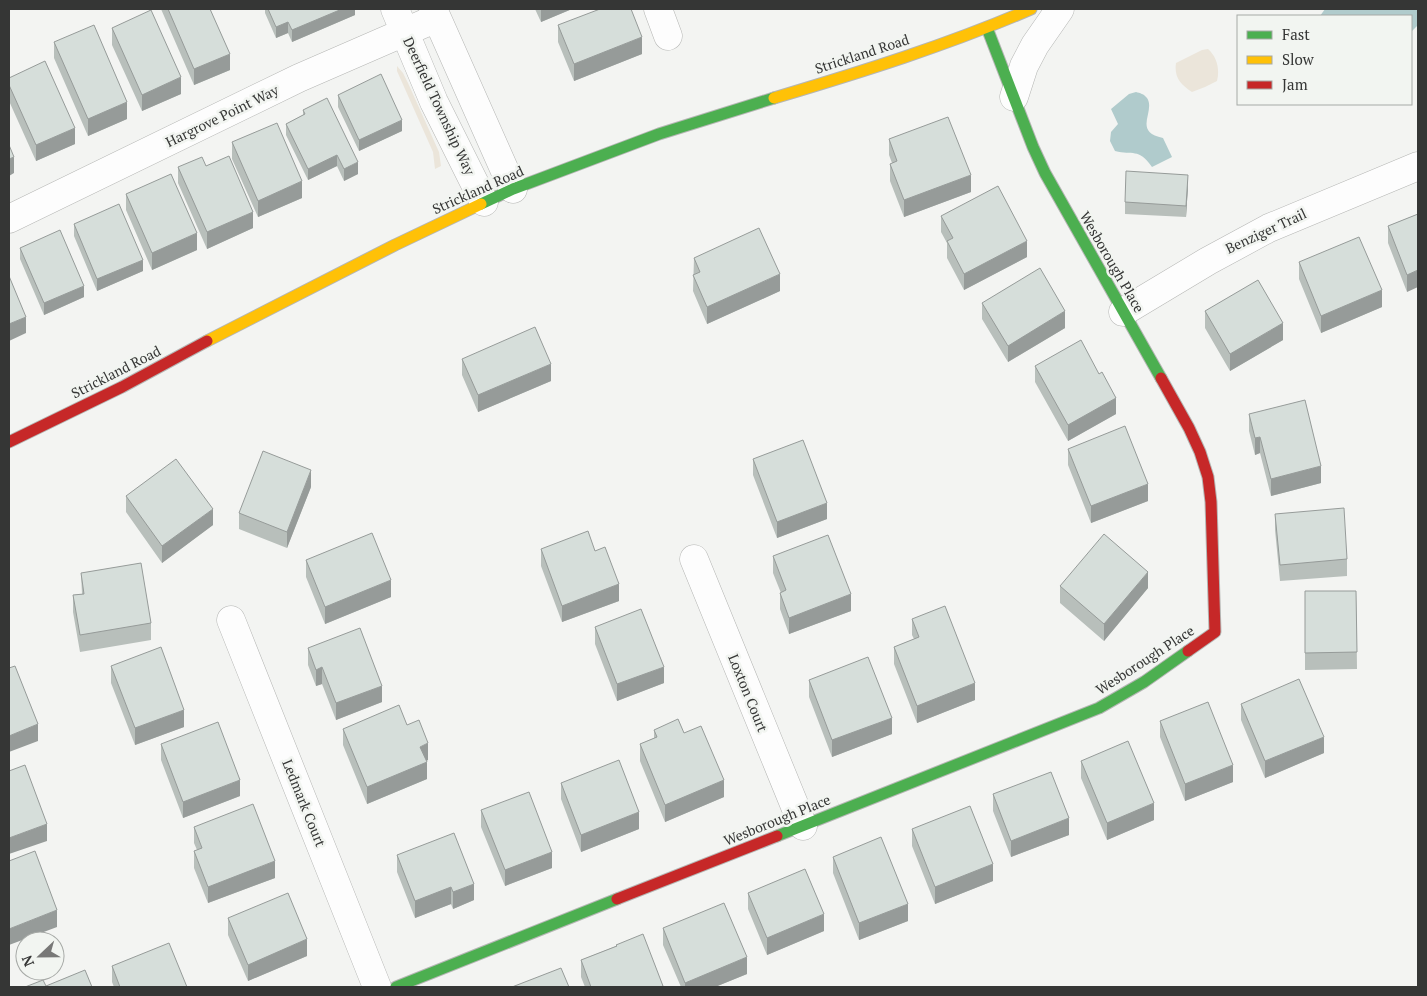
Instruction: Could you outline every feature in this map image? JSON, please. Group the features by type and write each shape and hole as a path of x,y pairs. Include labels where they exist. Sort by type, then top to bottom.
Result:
{"street":[{"path":"658,9 668,36"},
{"name":"Strickland Road","path":"9,442 122,387 234,326 395,244 513,189 659,134 848,75 987,28 1031,9"},
{"path":"1014,97 1024,66 1035,45 1060,9"},
{"path":"435,14 513,189"},
{"name":"Hargrove Point Way","path":"9,219 99,177 299,78 400,20 435,14"},
{"name":"Deerfield Township Way","path":"400,20 434,102 484,202"},
{"name":"Wesborough Place","path":"396,987 1099,708 1138,686 1215,632 1211,502 1208,476 1200,452 1189,428 1045,173 987,28"},
{"name":"Benziger Trail","path":"1123,312 1208,260 1269,228 1418,166"},
{"name":"Loxton Court","path":"694,559 803,826"},
{"name":"Ledmark Court","path":"231,620 377,987"}],"shaded area":[{"path":"1208,49 1214,56 1217,64 1217,81 1192,92 1179,80 1176,72 1176,63"},
{"path":"397,66 408,83 439,152 441,166 435,169 433,152 397,71"}],"water":[{"path":"1325,9 1418,9 1418,25 1412,31 1412,15 1321,15"},
{"path":"1136,92 1145,96 1149,103 1147,126 1149,131 1163,138 1172,157 1152,167 1139,154 1115,151 1110,141 1111,132 1118,124 1111,109 1129,94"}],"building":[{"path":"168,9 210,9 230,54 194,69"},
{"path":"268,9 342,9 292,30 288,22 276,27"},
{"path":"600,9 631,9 642,37 574,64 558,25"},
{"path":"151,10 181,77 142,95 112,28"},
{"path":"94,25 127,102 88,119 54,42"},
{"path":"45,61 75,128 36,145 9,85 9,78"},
{"path":"381,74 402,120 359,140 338,95"},
{"path":"327,98 358,162 344,169 337,155 308,169 286,124 305,114 303,110"},
{"path":"948,117 971,175 904,200 890,164 897,161 889,139"},
{"path":"277,123 302,181 258,201 232,142"},
{"path":"9,145 14,157 9,159"},
{"path":"229,156 253,212 207,232 178,167 202,157 206,166"},
{"path":"1126,171 1188,175 1186,206 1125,202"},
{"path":"171,174 197,233 152,253 126,194"},
{"path":"998,186 1027,241 964,274 947,241 953,238 941,216"},
{"path":"119,204 143,260 97,279 74,224"},
{"path":"1418,214 1418,270 1407,275 1388,226"},
{"path":"759,228 780,274 707,307 693,275 700,272 694,258"},
{"path":"60,230 84,286 44,303 20,248"},
{"path":"1359,237 1382,290 1321,316 1299,262"},
{"path":"1040,268 1065,311 1008,346 982,303"},
{"path":"9,276 26,317 9,324"},
{"path":"1258,280 1283,323 1230,354 1205,311"},
{"path":"535,327 551,364 478,395 462,359"},
{"path":"1081,340 1099,374 1102,372 1116,398 1068,425 1035,366"},
{"path":"1305,400 1321,466 1271,479 1260,437 1255,438 1249,414"},
{"path":"1125,426 1148,484 1091,506 1068,449"},
{"path":"803,440 827,503 777,522 753,459"},
{"path":"263,451 311,470 287,532 239,513"},
{"path":"176,459 213,509 162,546 126,496"},
{"path":"1344,508 1347,559 1280,565 1275,514"},
{"path":"588,531 595,551 605,547 619,584 562,606 541,549"},
{"path":"372,533 391,580 325,607 306,560"},
{"path":"1104,534 1148,572 1104,624 1060,586"},
{"path":"828,535 851,594 789,618 780,593 786,590 773,556"},
{"path":"141,563 151,623 80,635 73,595 84,594 81,573"},
{"path":"1305,591 1356,591 1357,652 1305,653"},
{"path":"945,606 975,683 917,706 894,647 919,637 912,619"},
{"path":"641,609 664,667 617,684 595,627"},
{"path":"360,628 382,686 336,703 322,667 316,670 308,648"},
{"path":"161,647 184,710 135,728 111,666"},
{"path":"868,657 892,718 832,740 809,680"},
{"path":"15,666 38,724 9,736 9,668"},
{"path":"1299,679 1324,737 1265,761 1241,704"},
{"path":"1208,702 1233,765 1185,784 1160,721"},
{"path":"399,705 407,725 419,720 428,743 420,747 427,762 367,787 343,729"},
{"path":"678,719 684,733 701,726 724,780 665,805 640,744 657,737 654,730"},
{"path":"218,722 240,780 183,802 161,744"},
{"path":"1128,741 1154,803 1107,823 1081,761"},
{"path":"619,760 639,812 581,835 561,783"},
{"path":"25,765 47,824 9,838 9,771"},
{"path":"1051,772 1069,818 1011,841 993,794"},
{"path":"529,792 552,852 505,870 481,810"},
{"path":"253,804 275,861 208,887 194,851 202,848 194,827"},
{"path":"970,806 993,864 935,887 912,829"},
{"path":"454,833 474,884 453,892 451,887 415,901 397,855"},
{"path":"881,837 908,904 859,923 833,857"},
{"path":"35,851 57,910 9,929 9,861"},
{"path":"805,869 824,914 767,938 748,893"},
{"path":"288,893 307,939 248,965 228,918"},
{"path":"724,903 747,957 685,983 663,928"},
{"path":"643,934 663,986 591,987 581,960"},
{"path":"169,943 187,987 120,987 112,966"},
{"path":"561,968 569,987 512,987"},
{"path":"85,970 92,987 25,987 40,981 44,981 46,986 58,981 65,981 65,978"}],"traffic: fast":[{"path":"987,28 1045,173 1161,378"},
{"path":"481,204 513,189 659,134 774,98"},
{"path":"777,836 1099,708 1144,682 1188,651"},
{"path":"396,987 617,899"}],"traffic: slow":[{"path":"774,98 936,46 1031,9"},
{"path":"207,341 395,245 481,204"}],"traffic: jam":[{"path":"9,442 122,387 207,341"},
{"path":"1161,378 1200,452 1208,477 1211,502 1215,632 1188,651"},
{"path":"617,899 777,836"}]}
